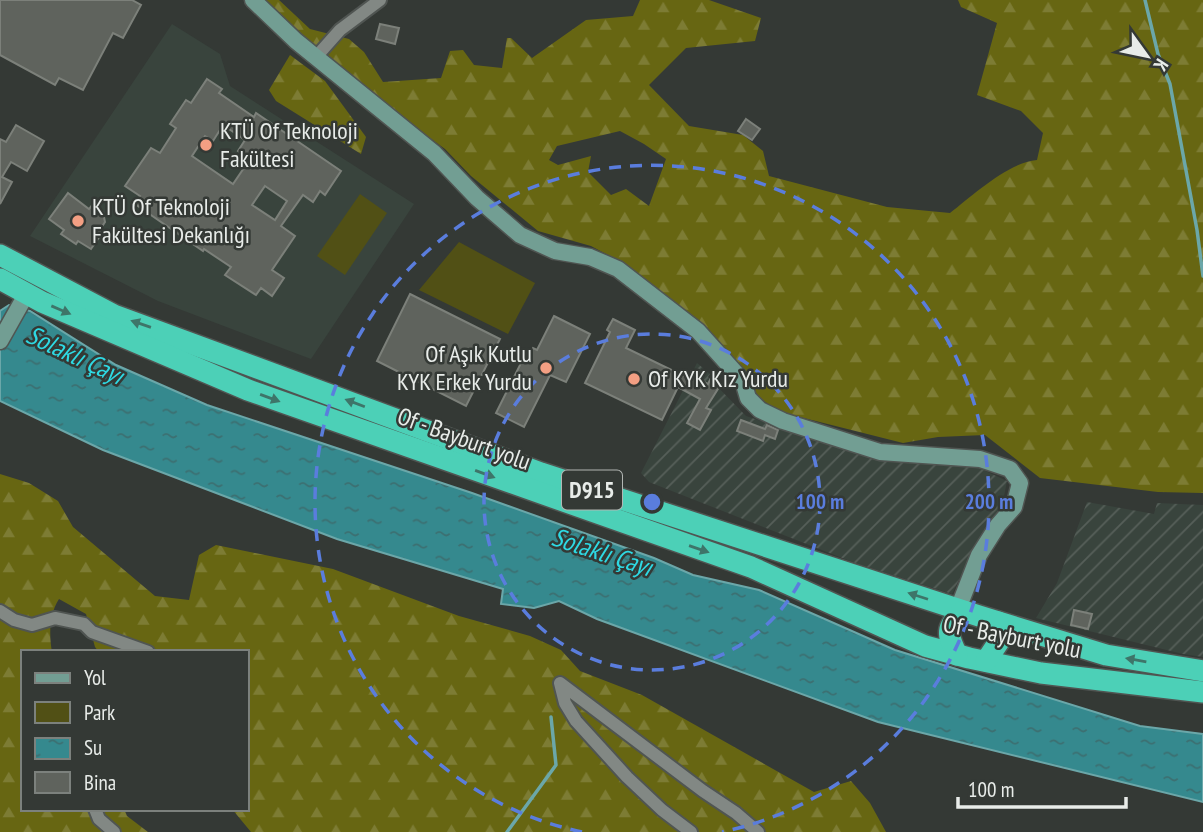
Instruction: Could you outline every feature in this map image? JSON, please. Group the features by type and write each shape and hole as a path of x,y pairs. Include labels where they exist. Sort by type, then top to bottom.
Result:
{"highway":[{"name":"Of - Bayburt yolu","path":"0,255 114,315 541,473 998,622 1106,654 1203,671"},
{"name":"Of - Bayburt yolu","path":"0,279 24,298 248,390 751,567 925,646 1041,673 1203,692"},
{"path":"957,655 949,637 951,622 961,610"},
{"path":"986,662 1000,640 998,622"}],"street":[{"path":"253,0 316,57 434,153 477,198 520,235 555,251 590,257 618,269 698,331 743,381 748,398 760,410 783,421 880,452 980,459 1010,469 1020,483 1014,507 998,525 979,555 961,610"},
{"path":"316,57 340,30 380,0"},
{"path":"0,341 24,298"},
{"path":"0,611 14,620 32,625 55,618 84,624 92,632 142,650"},
{"path":"691,832 662,810 627,777 576,721 565,703 560,683 758,832"},
{"path":"95,811 114,832"}],"shaded area":[{"name":"KTÜ Of Teknoloji Fakültesi","path":"172,24 220,54 230,86 414,204 311,359 158,301 30,236"},
{"path":"697,363 746,416 877,459 979,468 1007,481 1002,506 972,554 952,594 855,563 649,482 641,473"},
{"path":"1087,502 1154,514 1157,503 1203,505 1203,657 1036,618 1057,583"}],"green space":[{"path":"264,0 279,0 310,29 349,39 364,52 383,82 441,78 450,51 463,50 474,65 502,68 507,38 511,38 532,58 586,20 633,16 640,0 709,0 761,18 755,41 686,48 649,85 689,126 743,135 763,151 769,176 887,207 950,213 1003,173 1037,160 1043,133 1021,111 977,95 997,23 961,7 958,0 1203,0 1203,493 1158,492 1040,478 985,435 938,437 903,443 780,412 758,397 747,372 694,319 625,264 591,246 538,231 471,176 445,149 304,40","holes":["620,131 666,159 649,206 626,189 611,195 588,172 591,156 558,165 549,160 557,146"]},
{"path":"290,55 325,81 366,137 361,154 276,101 269,90"},
{"path":"360,194 387,213 345,275 317,256"},
{"path":"459,242 535,283 508,334 419,290"},
{"path":"0,474 29,483 58,501 73,527 155,596 189,600 199,555 216,545 333,569 459,616 530,636 561,650 580,671 642,695 814,792 851,781 870,803 886,832 251,832 234,811 248,811 248,650 97,650 86,614 59,599 53,611 52,650 21,650 21,811 125,811 127,816 148,832 0,832"}],"water":[{"name":"Solaklı Çayı","path":"9,305 30,311 116,365 207,405 472,493 654,558 693,575 759,590 895,650 1140,726 1203,734 1203,802 878,722 597,619 559,601 534,608 501,604 503,589 337,539 103,450 0,401 0,311"}],"building":[{"path":"0,0 132,0 141,5 123,38 113,33 83,90 59,78 55,85 0,55"},
{"path":"380,24 399,28 395,44 376,39"},
{"path":"207,79 222,89 219,93 254,117 256,113 341,171 325,195 320,191 313,202 303,195 281,226 295,236 272,270 284,278 272,296 261,288 256,295 225,275 231,267 135,204 140,196 125,186 151,148 160,153 176,128 170,124 186,100 191,103","holes":["229,129 245,140 238,151 250,159 233,184 192,156 205,136 213,141 220,130 225,134","265,186 287,201 275,220 252,205"]},
{"path":"746,119 760,129 752,140 738,131"},
{"path":"16,125 44,141 27,171 11,162 2,177 12,182 0,204 0,139 6,142"},
{"name":"KTÜ Of Teknoloji Fakültesi Dekanlığı","path":"68,193 89,209 93,204 103,212 105,222 99,231 102,233 91,249 78,241 76,244 61,234 64,230 49,219"},
{"path":"410,294 500,339 466,406 377,361"},
{"name":"Of Aşık Kutlu KYK Erkek Yurdu","path":"554,316 590,334 566,382 550,375 524,427 496,413 523,359 527,361 533,348 537,350"},
{"name":"Of KYK Kız Yurdu","path":"613,319 635,330 626,348 688,378 691,374 708,384 711,378 721,384 706,408 711,410 700,430 687,423 700,399 678,387 662,420 585,383 610,332 607,330"},
{"path":"741,420 765,429 767,425 778,430 775,439 765,435 763,441 737,431"},
{"path":"1074,610 1092,614 1088,629 1071,625"}],"waterway":[{"path":"1145,0 1158,54 1170,84 1203,276"},
{"path":"507,832 556,765 551,717"}],"place":[{"name":"KTÜ Of Teknoloji Fakültesi","path":"206,145"},
{"name":"KTÜ Of Teknoloji Fakültesi Dekanlığı","path":"78,221"},
{"name":"Of Aşık Kutlu KYK Erkek Yurdu","path":"546,368"},
{"name":"Of KYK Kız Yurdu","path":"634,379"}]}
